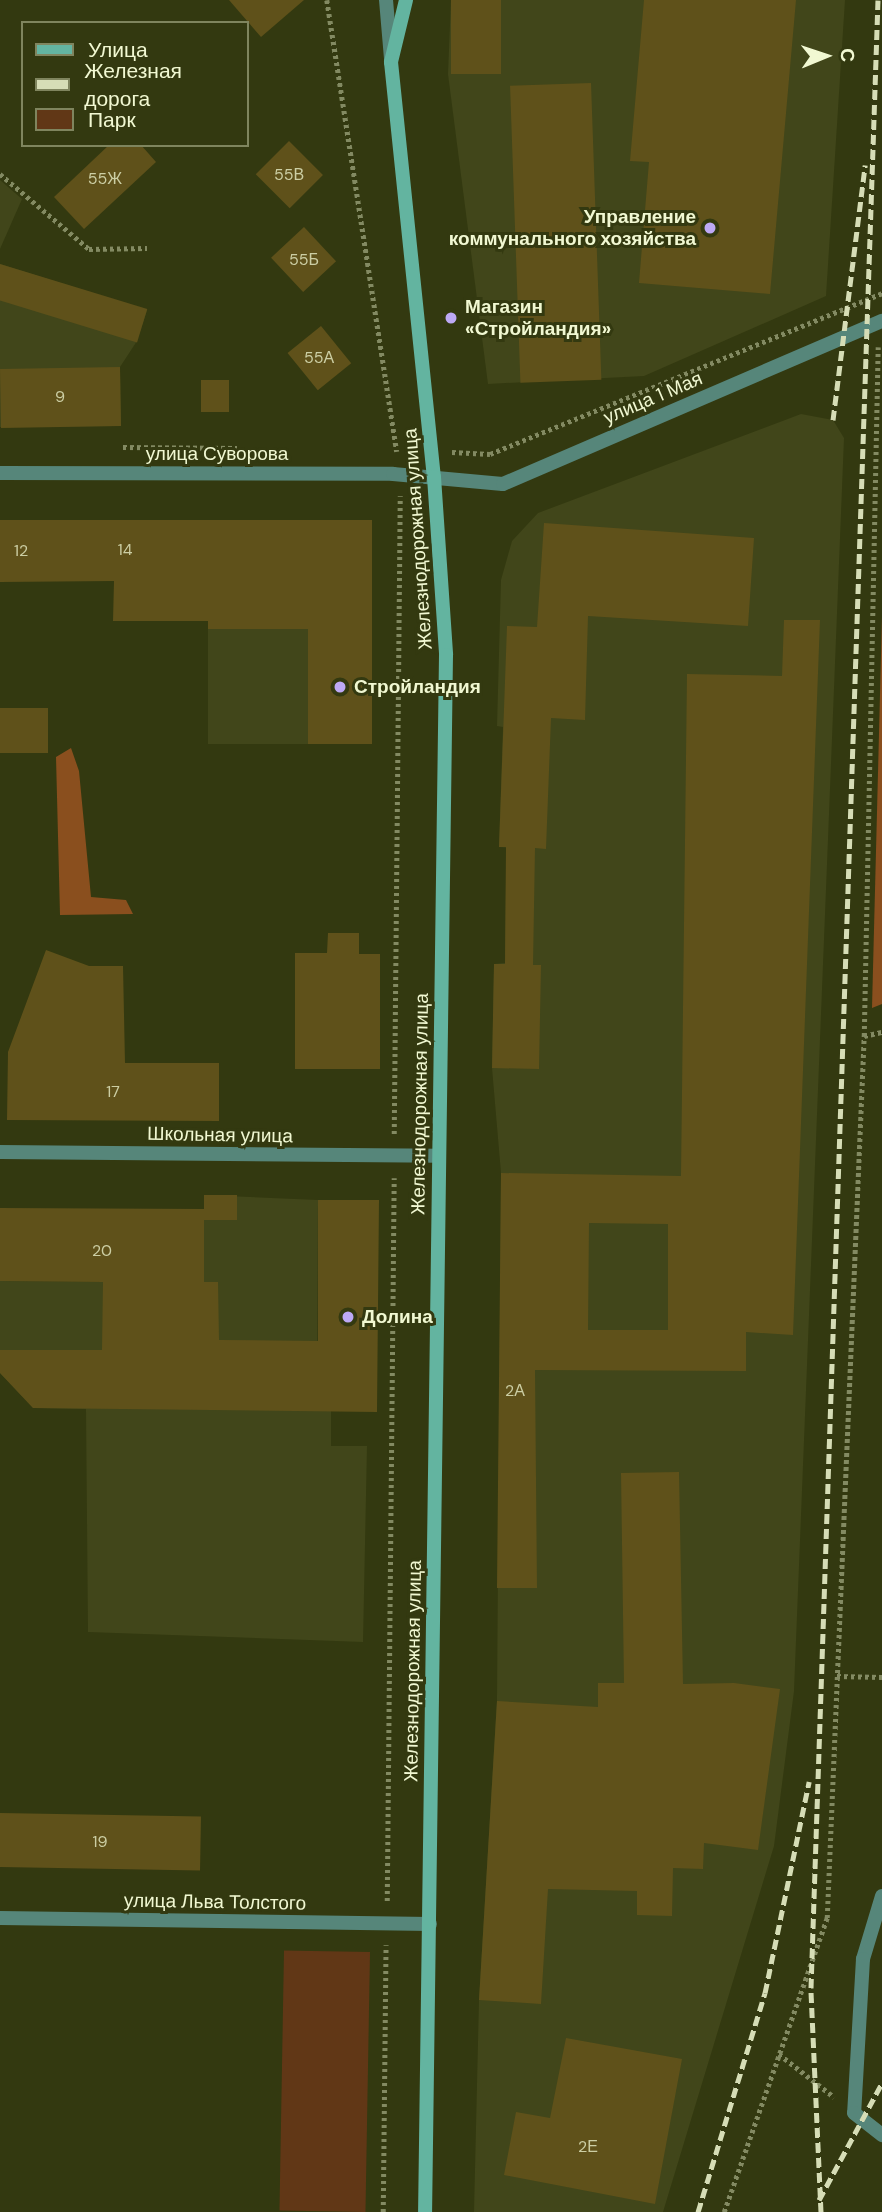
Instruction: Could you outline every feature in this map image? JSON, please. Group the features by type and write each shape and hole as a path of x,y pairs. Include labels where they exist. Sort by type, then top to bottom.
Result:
{"main road":[{"name":"Железнодорожная улица","path":"406,0 391,62 434,477 446,655 425,2212"}],"street":[{"path":"386,0 391,62"},
{"name":"улица 1 Мая","path":"434,477 503,484 880,321"},
{"name":"улица Суворова","path":"0,474 434,477"},
{"name":"Школьная улица","path":"0,1152 439,1156"},
{"path":"882,1896 863,1959 854,2113 882,2135"},
{"name":"улица Льва Толстого","path":"0,1918 430,1924"}],"path":[{"path":"327,0 400,475 383,2212"},
{"path":"0,174 89,249 147,248"},
{"path":"724,2212 827,1918 864,1036 880,321"},
{"path":"864,1036 882,1032"},
{"path":"838,1676 882,1677"},
{"path":"779,2054 854,2113"}],"shaded area":[{"path":"451,0 845,0 826,296 644,376 488,384 448,74"},
{"path":"0,180 22,199 0,249"},
{"path":"0,264 147,310 137,341 120,367 121,426 0,427"},
{"path":"801,414 833,420 844,438 794,1691 774,1846 663,2212 474,2212 479,2000 497,1700 501,1173 492,1068 494,964 505,963 506,876 514,848 499,847 503,727 497,726 501,580 512,541 538,513"},
{"path":"882,616 882,1004 872,1008"},
{"path":"208,629 308,629 308,744 208,744"},
{"path":"71,748 79,771 91,897 126,900 133,914 60,915 56,757"},
{"path":"204,1195 318,1200 317,1411 331,1411 331,1446 367,1446 363,1642 88,1632 86,1409 33,1408 0,1373 0,1281 204,1282"}],"green space":[{"path":"284,1950 370,1952 365,2212 279,2210"}],"building":[{"path":"229,0 304,0 261,37"},
{"path":"451,0 501,0 501,74 451,74"},
{"path":"644,0 796,0 770,294 639,283 649,162 630,161"},
{"path":"591,83 601,380 520,383 510,86"},
{"path":"289,141 323,175 290,208 256,174"},
{"path":"107,147 143,147 156,162 84,229 54,197"},
{"path":"304,227 336,261 303,292 271,258"},
{"path":"0,264 147,309 137,342 0,301"},
{"path":"321,326 351,363 318,390 288,353"},
{"path":"120,367 121,426 1,428 0,369"},
{"path":"201,380 229,380 229,412 201,412"},
{"name":"Стройландия","path":"0,520 372,520 372,744 308,744 308,629 208,629 208,621 113,621 114,581 0,582"},
{"path":"544,523 754,538 748,626 588,616 585,720 551,718 546,849 535,848 533,965 541,965 539,1069 492,1068 494,964 505,964 506,847 499,847 507,626 537,627"},
{"path":"784,620 820,620 793,1335 746,1332 746,1371 535,1370 537,1588 497,1588 501,1173 681,1176 687,674 782,676","holes":["589,1223 668,1224 668,1330 588,1330"]},
{"path":"0,708 48,708 48,753 0,753"},
{"path":"328,933 359,933 359,954 380,954 380,1069 295,1069 295,953 327,953"},
{"path":"46,950 89,966 123,966 125,1063 219,1063 219,1121 7,1120 8,1052"},
{"path":"204,1195 237,1195 237,1220 204,1220"},
{"path":"318,1200 379,1200 377,1412 33,1408 0,1373 0,1350 102,1350 103,1282 0,1281 0,1208 204,1209 204,1282 218,1282 219,1340 318,1341"},
{"path":"679,1472 683,1684 734,1683 780,1689 758,1850 704,1843 703,1869 673,1868 672,1916 637,1915 637,1891 548,1889 541,2004 479,2000 497,1701 598,1707 598,1683 624,1683 621,1473"},
{"path":"0,1813 201,1817 200,1870 0,1867"},
{"path":"566,2038 682,2059 655,2204 504,2175 516,2112 550,2118"}],"railway":[{"path":"821,2212 811,1988 878,0"},
{"path":"833,420 865,165"},
{"path":"698,2212 765,1993 809,1782"},
{"path":"819,2200 882,2083"}],"place":[{"name":"Управление коммунального хозяйства","path":"710,228"},
{"name":"Магазин «Стройландия»","path":"451,318"},
{"name":"Стройландия","path":"340,687"},
{"name":"Долина","path":"348,1317"}]}
